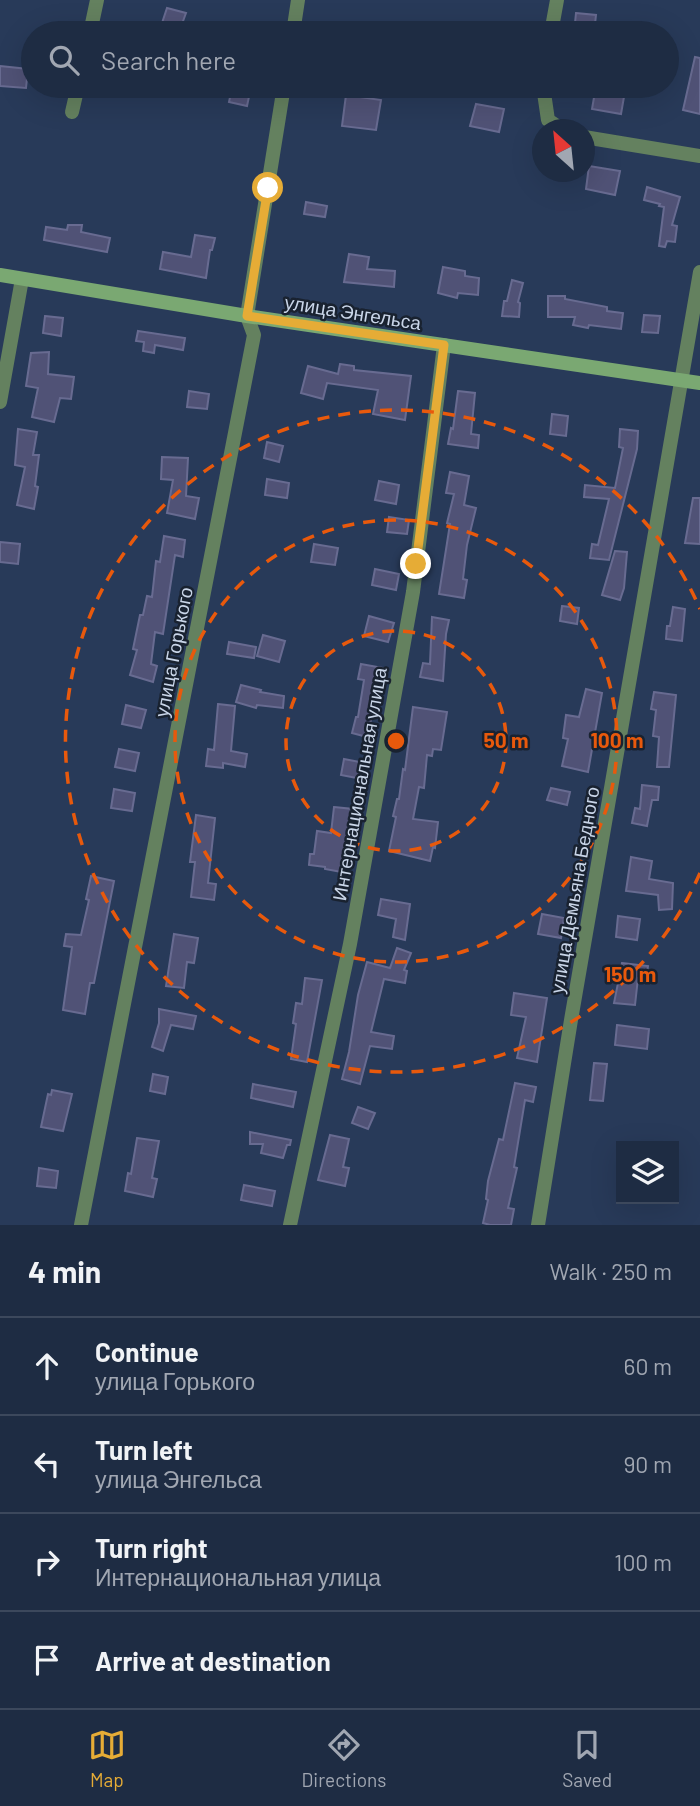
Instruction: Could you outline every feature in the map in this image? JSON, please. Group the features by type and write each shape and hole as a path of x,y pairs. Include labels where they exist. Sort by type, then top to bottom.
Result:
{"street":[{"path":"93,21 97,0"},
{"path":"295,21 298,0"},
{"path":"553,21 557,0"},
{"path":"72,112 75,98"},
{"name":"улица Горького","path":"81,1225 254,335 247,316 282,98"},
{"path":"545,98 548,119"},
{"path":"595,139 700,156"},
{"name":"улица Демьяна Бедного","path":"538,1225 700,272"},
{"name":"улица Энгельса","path":"0,275 247,316 700,383"},
{"path":"0,402 22,279"},
{"name":"Интернациональная улица","path":"290,1225 349,944 413,592 444,345"}],"building":[{"path":"167,8 186,13 183,21 163,21"},
{"path":"576,13 596,15 595,21 575,21"},
{"path":"695,57 700,58 700,114 683,110"},
{"path":"0,66 21,68 21,88 0,86"},
{"path":"230,98 249,98 247,106 229,102"},
{"path":"346,98 381,100 376,130 342,126"},
{"path":"594,98 624,98 621,114 592,109"},
{"path":"476,104 504,109 499,132 470,126"},
{"path":"595,167 620,171 615,195 586,189 587,182 595,182"},
{"path":"647,187 680,197 672,225 677,226 675,242 667,241 665,247 659,246 664,207 644,200"},
{"path":"306,202 327,206 325,217 304,214"},
{"path":"68,225 82,225 81,232 110,238 107,252 44,240 46,227 67,230"},
{"path":"195,235 215,238 210,250 206,278 160,269 163,252 191,257"},
{"path":"349,254 369,257 367,269 395,271 394,287 344,282"},
{"path":"443,267 465,271 465,276 479,278 478,295 458,293 457,298 438,293"},
{"path":"512,280 523,283 518,302 519,317 502,316"},
{"path":"548,296 565,296 565,299 623,313 621,329 573,325 575,317 548,317"},
{"path":"644,315 660,316 658,333 642,332"},
{"path":"45,316 63,318 61,336 43,333"},
{"path":"138,331 185,338 183,350 155,345 154,353 143,351 144,342 136,341"},
{"path":"49,352 48,374 74,377 71,399 60,398 54,422 32,417 38,388 26,386 31,353"},
{"path":"340,364 354,366 354,370 411,376 405,420 373,414 378,390 327,383 323,399 301,393 308,366 338,374"},
{"path":"189,391 209,394 207,409 187,407"},
{"path":"458,391 475,393 471,434 479,435 478,448 448,444 451,428 453,429"},
{"path":"552,414 568,416 566,436 550,434"},
{"path":"18,429 37,432 33,455 39,455 35,486 38,487 34,509 17,505 25,467 15,465"},
{"path":"620,429 638,431 637,449 609,560 590,558 592,544 598,545 609,499 584,497 585,485 615,488 623,448 619,447"},
{"path":"267,442 283,446 279,462 264,458"},
{"path":"162,457 188,458 186,496 199,498 195,519 167,513 173,480 161,479"},
{"path":"450,472 469,476 464,505 476,508 467,545 464,598 439,594 450,524 447,523 454,494 446,493"},
{"path":"267,479 289,483 287,498 265,495"},
{"path":"379,481 399,485 396,504 375,500"},
{"path":"693,498 700,498 700,544 685,543"},
{"path":"389,517 409,520 407,534 387,532"},
{"path":"164,536 185,540 183,557 175,555 163,634 155,632 151,664 157,666 153,682 130,675 137,650 133,649 140,615 143,615 147,596 152,597 156,561 160,562"},
{"path":"0,542 20,544 18,564 0,562"},
{"path":"314,544 338,548 335,565 311,562"},
{"path":"615,551 627,552 624,588 620,600 602,595"},
{"path":"375,569 399,574 396,590 372,585"},
{"path":"562,606 579,608 577,624 560,621"},
{"path":"673,607 685,609 682,641 666,639"},
{"path":"369,616 394,623 388,642 364,636"},
{"path":"432,617 449,620 443,681 420,677 423,663 430,664"},
{"path":"263,635 285,641 279,662 257,656"},
{"path":"229,642 256,647 254,658 227,654"},
{"path":"361,664 383,668 367,737 352,733 358,717 364,680 358,679"},
{"path":"241,685 284,696 283,708 257,705 256,708 236,702"},
{"path":"586,689 602,693 588,772 562,766 568,739 563,738 566,715 579,717"},
{"path":"654,692 676,695 669,767 657,767 659,737 653,736 656,710 651,709"},
{"path":"218,704 235,706 231,751 247,754 245,767 223,763 223,768 206,766 208,749 214,750"},
{"path":"126,705 146,710 141,728 122,724"},
{"path":"413,707 447,712 441,750 433,749 432,756 427,755 424,788 419,787 413,819 438,822 435,848 433,847 430,861 389,851 396,817 393,816 399,799 403,769 405,770"},
{"path":"119,749 139,753 135,771 115,767"},
{"path":"344,759 365,763 362,779 341,775"},
{"path":"642,785 659,787 658,800 652,800 647,826 632,823 635,808 640,809"},
{"path":"551,788 570,792 567,805 547,800"},
{"path":"114,789 135,793 132,811 111,808"},
{"path":"334,807 353,809 343,859 349,860 347,873 309,865 310,854 314,854 317,831 331,833"},
{"path":"196,815 215,818 208,883 216,884 214,900 191,897 195,862 190,862"},
{"path":"631,857 652,861 649,879 673,883 672,909 659,910 658,895 626,891"},
{"path":"91,876 114,881 94,983 90,983 85,1014 63,1010 72,947 64,946 66,934 81,935"},
{"path":"381,899 410,904 405,940 393,937 396,919 378,915"},
{"path":"542,914 564,918 561,938 538,934"},
{"path":"618,916 640,919 637,940 616,937"},
{"path":"174,934 198,938 194,963 187,962 184,988 166,986"},
{"path":"397,948 411,953 404,970 407,971 405,983 384,979 371,1032 394,1036 392,1049 370,1046 360,1084 342,1079 367,962 390,968"},
{"path":"622,963 648,966 646,979 638,978 635,1005 614,1003"},
{"path":"305,978 322,980 307,1062 291,1059 296,1003 302,1004"},
{"path":"514,993 547,998 537,1062 517,1058 526,1017 511,1015"},
{"path":"159,1009 196,1016 193,1029 171,1025 163,1051 152,1047 159,1023"},
{"path":"617,1025 649,1029 647,1049 615,1045"},
{"path":"594,1063 607,1064 603,1101 590,1100"},
{"path":"153,1074 168,1077 165,1094 150,1091"},
{"path":"515,1083 536,1087 533,1102 525,1100 514,1167 517,1168 508,1208 514,1209 511,1225 490,1225 483,1223 488,1200 488,1181 499,1139 503,1140"},
{"path":"253,1084 296,1092 293,1107 251,1098"},
{"path":"52,1090 72,1094 63,1131 41,1127 48,1094 51,1095"},
{"path":"358,1107 375,1113 368,1129 352,1123"},
{"path":"250,1132 291,1140 290,1145 287,1145 283,1158 261,1153 263,1144 250,1144"},
{"path":"330,1135 349,1139 343,1167 349,1168 345,1186 318,1180"},
{"path":"137,1138 159,1141 152,1178 157,1179 153,1197 125,1191"},
{"path":"39,1168 58,1171 56,1188 37,1186"},
{"path":"244,1185 275,1191 272,1206 241,1200"}],"route":[{"path":"268,188 247,316 444,345 416,564"}]}
